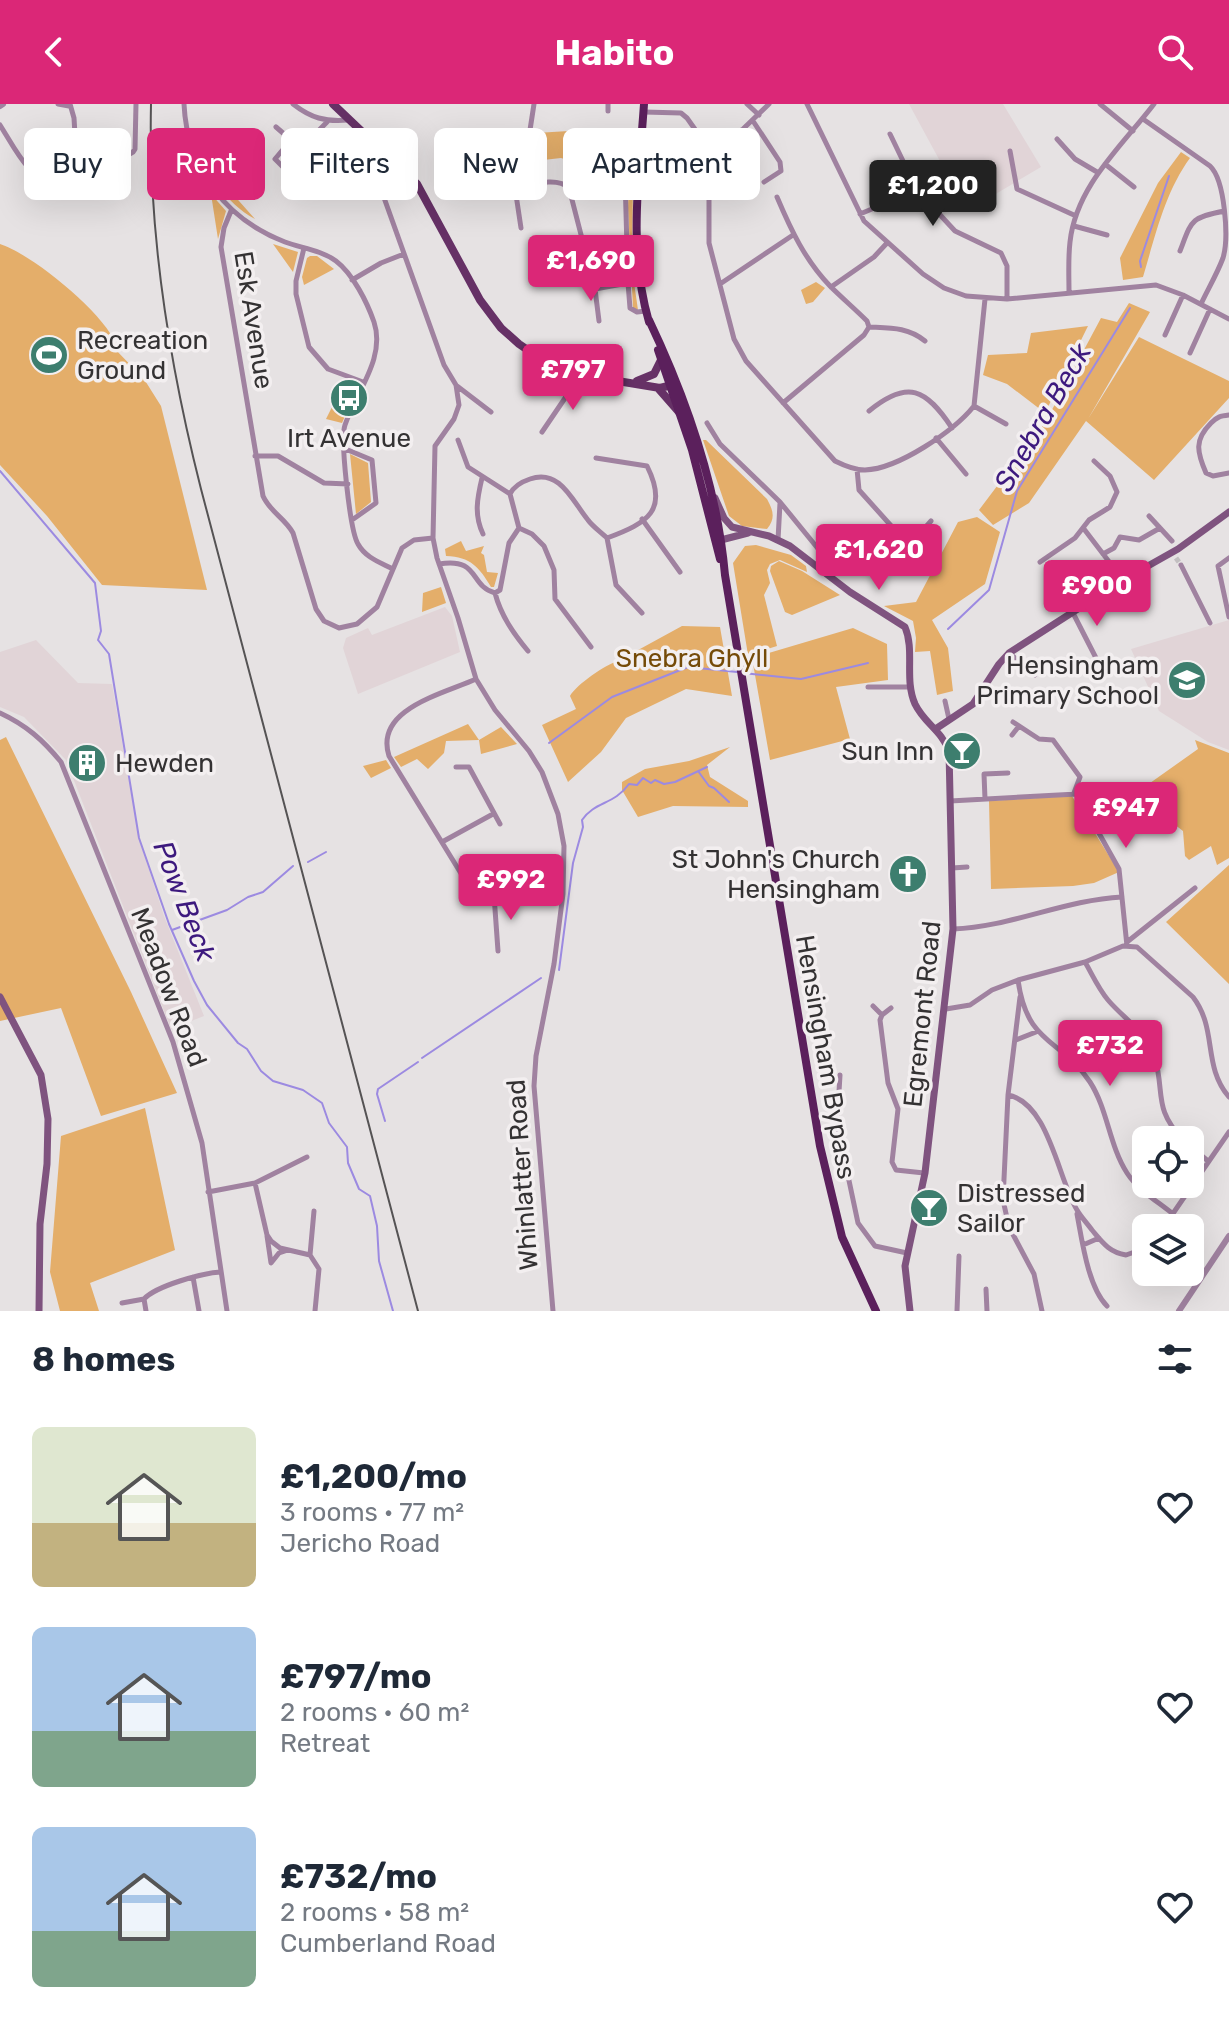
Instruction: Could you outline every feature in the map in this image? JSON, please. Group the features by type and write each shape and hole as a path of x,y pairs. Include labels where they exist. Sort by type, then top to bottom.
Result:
{"highway":[{"path":"643,108 635,232 638,271 666,386 679,412 719,538"},
{"path":"647,316 680,390 708,481 719,538"},
{"name":"Hensingham Bypass","path":"719,538 831,1199 852,1261 876,1311"}],"main road":[{"path":"333,104 356,128"},
{"path":"418,187 480,300 501,328 538,358 580,376 680,390"},
{"path":"632,383 654,374 661,360"},
{"path":"666,386 673,372"},
{"path":"708,481 724,518 737,530"},
{"path":"937,728 973,704 1009,653 1123,580 1174,555 1228,516"},
{"path":"719,538 737,530 778,540 905,627 910,687"},
{"path":"719,538 750,532"},
{"name":"Egremont Road","path":"910,687 915,704 924,718 937,728 949,751 953,929 925,1173 907,1253 905,1280 910,1309"},
{"path":"0,997 41,1075 48,1119 47,1164 40,1224 39,1311"}],"street":[{"path":"58,104 70,105 75,128"},
{"path":"131,151 135,149 136,104"},
{"path":"184,104 188,135 198,165 231,211 269,235 331,257 352,280 370,311 376,331 375,350 345,424 343,448 355,538 373,560 391,568"},
{"path":"293,104 306,114 327,122 348,120"},
{"path":"530,128 534,104"},
{"path":"747,104 759,115"},
{"path":"744,128 769,104"},
{"path":"807,104 869,227 944,288 966,296 1007,299 1156,285 1229,319"},
{"path":"1100,104 1133,131"},
{"path":"1069,292 1070,240 1076,216 1097,172 1154,104"},
{"path":"643,108 684,115 693,128"},
{"path":"1143,119 1215,171 1222,186 1225,253 1201,304"},
{"path":"753,121 780,162 781,171 764,182"},
{"path":"276,127 291,140 275,159 283,167 327,122"},
{"path":"0,125 24,162"},
{"path":"890,134 917,190 955,231 1001,253 1007,266 1007,299"},
{"path":"1057,139 1075,159 1097,172"},
{"path":"1010,151 1017,189 1076,216"},
{"path":"1105,164 1134,187"},
{"path":"547,184 559,182 569,188 595,289 599,321"},
{"path":"860,214 917,190"},
{"path":"777,197 793,235 810,263 860,313 869,327"},
{"path":"385,200 444,365 456,385 491,412"},
{"path":"517,200 521,228"},
{"path":"626,200 630,308 647,316"},
{"path":"709,200 709,243 734,339 746,361 835,461 857,469 882,467 936,438 963,420 974,406 985,299"},
{"name":"Esk Avenue","path":"231,211 221,247 255,456"},
{"path":"1180,251 1189,227 1199,216 1224,211"},
{"path":"1074,226 1107,235"},
{"path":"720,284 793,235"},
{"path":"831,287 874,257 887,243"},
{"path":"304,248 296,294 309,347 328,369 363,382"},
{"path":"352,280 404,254"},
{"path":"595,289 628,283"},
{"path":"1165,331 1183,295"},
{"path":"1190,353 1210,309"},
{"path":"783,403 864,335 869,327"},
{"path":"869,327 899,328 916,333 925,341"},
{"path":"542,432 580,376"},
{"name":"Whinlatter Road","path":"456,385 458,412 435,446 433,538 439,564 476,679 500,717 529,751 549,787 562,831 563,894 554,964 536,1056 534,1086 553,1311"},
{"path":"869,411 896,394 914,391 928,397 952,428"},
{"path":"974,406 1006,424"},
{"path":"1229,415 1217,417 1200,434 1198,441 1206,473 1213,476 1229,473"},
{"path":"707,423 720,444 780,502 833,567"},
{"path":"936,438 966,474"},
{"path":"458,440 468,467 510,494 519,528 509,543 503,585 495,593"},
{"path":"343,448 367,456 373,465 376,503 352,520"},
{"path":"348,484 324,483 287,459 255,456 263,496 270,511 293,533 316,609 324,621 339,628 349,628 364,620 377,607 398,554 408,543 433,538"},
{"path":"596,458 647,466 657,492 657,504 652,513 621,533 607,538"},
{"path":"1040,562 1084,529 1089,520 1110,507 1117,492 1110,476 1094,461"},
{"path":"857,469 859,490 903,539 917,537 931,521"},
{"path":"510,494 515,486 538,477 562,484 589,522 607,538 616,585 642,613"},
{"path":"482,478 477,499 477,520 483,534"},
{"path":"778,540 780,502"},
{"path":"1149,516 1172,541"},
{"path":"642,519 680,572"},
{"path":"519,528 532,534 544,546 554,570 555,599 589,637 591,647"},
{"path":"1103,554 1114,548 1120,537 1139,540 1160,528"},
{"path":"1084,529 1123,580"},
{"path":"1229,558 1218,566 1229,617"},
{"path":"439,564 455,562 467,565 485,588 495,593"},
{"path":"1181,565 1210,623"},
{"path":"495,593 498,607 528,651"},
{"path":"1072,612 1096,658"},
{"path":"1009,653 1035,675"},
{"path":"476,679 401,713 391,723 389,756 470,886 494,895 535,892 563,894"},
{"path":"868,687 910,687"},
{"path":"945,701 949,719"},
{"name":"Meadow Road","path":"0,713 43,740 61,762 111,894 173,1042 202,1143 227,1311"},
{"path":"1013,722 1039,739 1053,740 1080,777 1073,793"},
{"path":"1012,735 1019,726"},
{"path":"456,767 469,767 500,824"},
{"path":"985,799 984,774 1008,773"},
{"path":"950,801 1073,793 1084,804 1119,869 1127,944"},
{"path":"442,842 493,814"},
{"path":"951,868 967,867"},
{"path":"946,1009 970,1005 992,990 1085,962 1127,944 1195,888"},
{"path":"494,895 498,951"},
{"path":"953,929 991,926 1068,905 1122,897"},
{"path":"1127,944 1141,949 1200,1006 1206,1017 1216,1079 1229,1097"},
{"path":"1085,962 1108,1000 1138,1028 1150,1047 1155,1058 1158,1090 1165,1116 1172,1126"},
{"path":"1018,980 1020,997 1008,1095 1003,1200 1009,1227 1034,1274 1042,1311"},
{"path":"1020,997 1036,1032 1088,1080 1096,1093 1117,1154 1128,1175 1173,1214 1229,1132"},
{"path":"873,1006 882,1015 888,1083 898,1109 892,1162 896,1170 925,1173"},
{"path":"882,1015 891,1008"},
{"path":"1016,1040 1036,1032"},
{"path":"840,1075 837,1124 858,1223 875,1246 907,1253"},
{"path":"1008,1095 1020,1097 1032,1110 1049,1141 1076,1210 1099,1298 1107,1306"},
{"path":"208,1192 255,1183 307,1157"},
{"path":"1204,1158 1208,1161"},
{"path":"255,1183 271,1263 279,1253 288,1250"},
{"path":"1076,1210 1104,1246 1118,1253 1132,1254"},
{"path":"310,1255 314,1211"},
{"path":"267,1235 275,1244 310,1255 319,1269 315,1311"},
{"path":"1179,1311 1229,1236"},
{"path":"1083,1245 1099,1238"},
{"path":"957,1311 959,1256"},
{"path":"122,1303 144,1299 149,1293 193,1277 221,1272"},
{"path":"193,1277 199,1311"},
{"path":"986,1289 987,1311"},
{"path":"144,1299 146,1311"}],"shaded area":[{"path":"909,104 1003,104 1041,167 967,211"},
{"path":"445,607 452,616 460,652 358,694 343,648 346,638 368,628 372,635"},
{"name":"Hensingham Primary School","path":"1229,620 1229,750 1208,742 1159,711 1131,649"},
{"path":"36,640 78,683 112,684 139,839 164,916 204,1016 171,1029 66,760 24,717 0,707 0,652"}],"green space":[{"path":"563,131 563,159 547,160 547,132"},
{"path":"1181,152 1190,158 1167,200 1143,277 1123,280 1120,258 1158,183"},
{"path":"212,200 216,200 226,211 218,239"},
{"path":"230,200 238,200 255,219 244,212"},
{"path":"628,200 633,200 632,269 638,310 633,308"},
{"path":"0,244 30,259 82,301 109,331 116,344 114,348 144,379 161,406 207,590 102,585 47,516 0,465"},
{"path":"273,244 298,252 293,272"},
{"path":"310,256 317,256 334,269 304,285 302,277"},
{"path":"816,282 825,288 813,302 806,304 801,290"},
{"path":"1129,303 1150,312 1088,419 1139,337 1229,381 1229,398 1154,480 1086,421 1029,503 993,525 979,510 1046,421 1101,318 1117,322"},
{"path":"1088,326 1045,413 1007,384 983,375 988,355 1027,353 1031,333"},
{"path":"348,384 353,386 355,393 342,423 326,419 338,395 342,397"},
{"path":"703,440 767,499 773,514 767,529 742,526 729,516"},
{"path":"350,454 368,463 371,502 356,514"},
{"path":"977,517 1000,532 985,584 932,620 948,648 953,691 937,695 930,651 915,652 913,621 884,606 916,602 958,522"},
{"path":"461,541 466,551 484,546 481,553 487,572 498,573 494,587 473,564 462,558 446,556 445,549"},
{"path":"756,545 791,555 806,566 807,572 780,560 770,564 767,570 770,583 764,595 777,646 748,655 733,563 745,546"},
{"path":"779,561 802,571 840,595 792,615 785,612 770,571 771,566"},
{"path":"441,587 446,603 422,612 423,593"},
{"name":"Snebra Ghyll","path":"682,626 720,627 732,696 686,689 626,718 601,752 568,782 542,725 576,709 570,696 578,686 606,666"},
{"name":"Snebra Ghyll","path":"853,628 887,644 888,680 836,687 850,739 770,760 752,658"},
{"path":"468,724 479,740 446,741 444,753 428,769 417,759 401,767 394,757"},
{"path":"501,727 517,744 481,754 479,740"},
{"path":"6,737 177,1093 101,1116 61,1008 0,1021 0,740"},
{"path":"1195,740 1229,753 1229,858 1217,865 1211,846 1189,860 1185,856 1183,831 1144,801 1143,788 1198,749"},
{"path":"730,747 707,765 710,777 748,801 748,807 673,806 638,817 622,790 622,782 645,769 689,761"},
{"path":"386,760 391,768 371,778 363,766"},
{"path":"1072,796 1119,872 1094,883 1073,886 991,889 989,801"},
{"path":"1229,865 1229,984 1166,922"},
{"path":"145,1108 175,1250 90,1283 99,1311 60,1311 50,1272 61,1136"}],"waterway":[{"name":"Snebra Beck","path":"1141,267 1140,261 1169,176"},
{"name":"Snebra Beck","path":"948,629 989,590 1017,491 1130,308"},
{"name":"Pow Beck","path":"0,471 95,583 101,631 98,640 109,654 139,838 169,924 194,981 207,1005 238,1043 247,1049 261,1071 273,1081 303,1090 322,1103 329,1123 347,1147 348,1163 359,1189 370,1196 377,1226 379,1261 393,1311"},
{"name":"Snebra Beck","path":"743,673 801,679 868,663"},
{"name":"Snebra Beck","path":"549,743 612,697 688,667 737,672"},
{"path":"559,970 582,820 629,784 637,785 643,778 651,783 655,780 664,784 707,767"},
{"path":"698,771 709,786 729,802"},
{"name":"Snebra Beck","path":"308,862 326,852"},
{"name":"Snebra Beck","path":"172,930 227,910 263,892 293,866"},
{"path":"422,1058 541,978"},
{"path":"385,1121 378,1089 418,1062"}],"tunnel":[{"path":"1176,558 1181,565"}],"railway":[{"path":"151,104 157,250 179,394 201,489 418,1311"}],"place":[{"name":"Recreation Ground","path":"49,355"},
{"name":"Irt Avenue","path":"349,398"},
{"name":"Hensingham Primary School","path":"1187,680"},
{"name":"Sun Inn","path":"962,751"},
{"name":"Hewden","path":"87,763"},
{"name":"St John's Church Hensingham","path":"908,874"},
{"name":"Distressed Sailor","path":"929,1208"}]}
